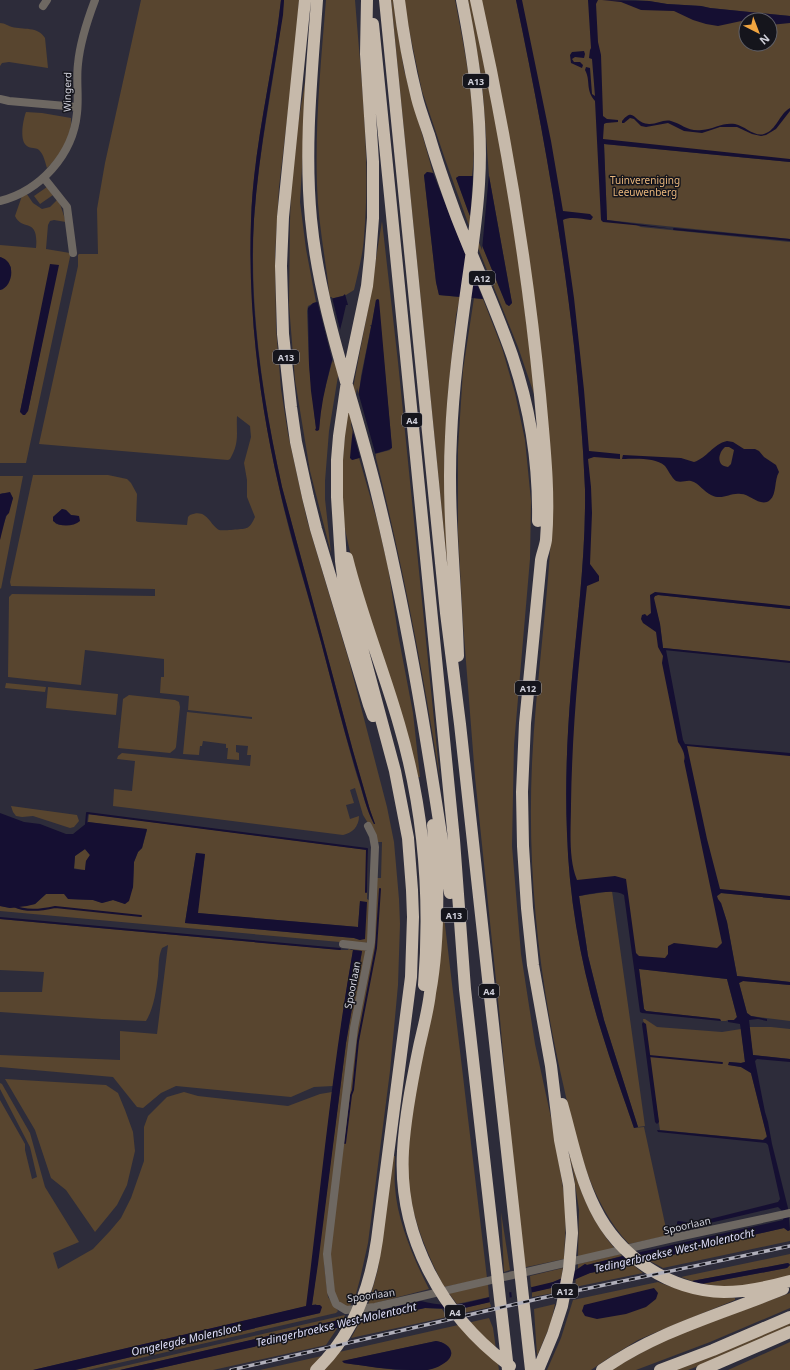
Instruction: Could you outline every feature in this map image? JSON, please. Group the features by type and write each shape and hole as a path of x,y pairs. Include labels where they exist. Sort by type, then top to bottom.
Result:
{"highway":[{"name":"A13","path":"305,0 283,217 282,303 288,382 296,442 316,530 369,705 395,771"},
{"name":"A13","path":"316,0 308,117 308,166 311,220 321,283 333,335 372,473 401,602 441,831 465,989"},
{"name":"A4","path":"316,1370 339,1343 359,1309 372,1272 407,1009 413,947 410,861 403,807 395,771 346,592 341,561 337,467 340,430 347,381 367,286 373,218 373,162 366,54 366,0"},
{"name":"A4","path":"370,0 454,840 465,989 508,1370"},
{"name":"A4","path":"385,0 446,613 460,724 531,1370"},
{"name":"A12","path":"399,0 404,35 417,99 434,154 457,218 497,314 523,392 535,458 538,503 538,542 541,560"},
{"name":"A13","path":"460,724 457,612 451,515 450,439 454,389 476,219 480,163 479,122 475,76 462,0"},
{"name":"A12","path":"476,0 496,92 514,194 536,352 547,495 546,541 541,560 525,723 522,829 525,889 538,999 550,1066 560,1140 569,1185 571,1207 571,1252 565,1294 553,1334 538,1370"},
{"name":"A4","path":"339,520 357,595 399,724 418,807 425,859 427,913 427,944 419,1047"},
{"name":"A4","path":"428,753 437,875 436,942 430,994 405,1126 402,1161 405,1199 415,1238 430,1274 456,1314 481,1342 516,1370"},
{"name":"A12","path":"550,1066 581,1172 593,1204 607,1228 624,1249 647,1267 672,1280 698,1289 724,1292 757,1289 790,1281"},
{"path":"602,1370 633,1350 671,1332 790,1286"},
{"path":"660,1370 713,1350 790,1317"},
{"path":"702,1370 790,1332"}],"street":[{"name":"Wingerd","path":"0,201 10,199 29,189 44,178 58,163 69,143 75,123 77,107 77,66 81,41 95,0"},
{"path":"0,99 77,107"},
{"path":"44,178 68,207 73,253"},
{"name":"Spoorlaan","path":"368,826 373,836 375,847 370,947 354,1028 327,1254 331,1292 336,1304 346,1310 375,1307 673,1238 790,1213"},
{"path":"343,944 370,947"}],"green space":[{"path":"141,0 281,0 255,166 251,222 251,289 256,355 272,454 288,526 357,776 369,813 375,824 353,751 282,487 263,388 259,354 253,253 256,191 284,0 299,0 295,53 279,187 275,255 276,328 281,389 288,434 307,520 349,661 387,807 394,842 400,924 398,985 390,1071 368,1243 356,1294 349,1308 339,1302 334,1292 329,1249 376,878 381,878 382,842 378,842 363,815 355,788 350,790 354,803 346,805 350,819 359,816 359,820 354,829 343,835 113,806 114,789 132,791 135,761 117,759 122,753 250,766 251,755 247,755 248,746 236,745 236,752 239,753 239,760 227,759 228,748 226,748 226,744 203,741 202,746 200,746 199,755 183,754 187,712 252,719 252,717 188,710 189,696 160,693 161,677 164,677 164,659 85,650 81,685 8,677 9,597 12,594 155,596 155,589 11,586 10,582 33,475 108,475 127,479 137,494 136,521 138,522 187,525 188,517 196,513 204,515 219,530 228,530 247,528 251,525 255,517 247,497 247,480 244,463 251,437 250,426 237,416 237,438 235,448 230,459 228,460 39,444 78,266 78,255 98,254 97,209 105,163","holes":["62,509 66,510 71,515 78,516 61,525 56,524 53,517"]},
{"path":"326,0 355,0 366,148 366,207 363,243 354,290 346,295 330,299 319,214 317,185 319,92"},
{"path":"391,0 393,0 404,70 433,173 427,172 424,175 436,282 439,295 460,297 456,315 448,393 444,472 450,594"},
{"path":"404,0 455,0 470,88 474,132 472,176 459,176 456,178 506,304 509,306 512,303 489,176 482,82 468,0 471,0 504,162 520,272 534,394 518,347 468,223 422,91"},
{"path":"481,0 516,0 549,172 569,302 579,399 585,489 583,564 567,743 566,815 570,883 577,932 594,1006 634,1128 644,1127 667,1233 666,1236 629,1244 604,1210 586,1170 580,1150 555,1048 537,927 531,845 532,763 536,701 548,576 552,506 551,482 549,449"},
{"path":"518,0 613,0 738,13 738,52 778,52 778,17 790,18 790,160 600,141 603,221 634,224 641,227 790,242 790,608 655,593 651,598 681,741 684,745 790,755 790,898 716,891 717,899 717,896 721,893 790,900 790,982 737,976 727,922 721,903 732,975 635,965 624,892 572,888 570,868 570,754 586,573 588,488 584,418 559,216"},
{"path":"635,0 790,0 790,16 778,15 778,12 750,12"},
{"path":"0,23 16,28 34,30 42,34 45,38 48,68 9,62 2,63 0,66"},
{"path":"308,63 300,202 306,249 316,302 308,306 307,311 309,364 316,429 319,430 322,400 337,343 338,376 329,431 325,481 325,499 331,553 310,471 295,380 289,305 292,161"},
{"path":"26,112 71,118 68,139 57,157 47,168 41,152 38,149 27,146 23,140 23,125"},
{"name":"Tuinvereniging Leeuwenberg","path":"604,144 790,162 790,239 607,220"},
{"path":"47,187 53,195 40,204 34,196"},
{"path":"24,190 33,203 42,209 50,207 57,200 60,204 66,222 54,220 50,221 48,225 46,249 70,253 70,257 26,463 0,463 0,290 3,289 8,281 11,267 0,257 0,245 36,248 36,238 33,228 18,221 15,216","holes":["58,265 28,411 20,412 28,374"]},
{"path":"382,221 398,362 440,780 411,617 375,454 390,450 392,447 378,299 376,300 372,325 370,325 371,327 361,376 352,460 359,458 377,520 388,567 398,634 413,713 420,777 415,778 359,592 340,507 347,408 354,383 368,309"},
{"path":"474,298 483,299 502,348 515,393 525,440 531,501 530,559 514,745 512,846 521,954 535,1044 553,1127 564,1194 566,1217 564,1259 522,1268 500,1019 475,777 463,623 458,532 458,449 463,370"},
{"path":"0,476 23,476 1,589 0,539 2,528 13,498 3,493 0,494"},
{"path":"658,595 790,609 790,661 663,648 660,624 653,598"},
{"path":"6,683 46,687 45,692 5,688"},
{"path":"48,687 118,694 116,715 46,708"},
{"path":"129,695 175,700 179,702 180,707 176,747 170,753 118,748 123,699"},
{"path":"11,806 77,815 79,821 74,827 70,828 33,816 16,816"},
{"path":"89,814 368,850 367,899 370,901 368,942 362,944 0,911 0,906 10,908 35,904 46,894 65,894 69,899 93,900 102,903 113,900 125,904 133,887 134,862 138,852 142,848 147,830 88,822","holes":["196,853 205,854 197,913 358,927 360,901 360,940 354,938 185,923"]},
{"path":"85,849 90,855 86,861 85,871 74,868 75,856"},
{"path":"440,883 487,1278 444,1287 418,1228 408,1182 410,1131"},
{"path":"612,891 645,1126 638,1127 604,1020 588,956 579,896"},
{"path":"0,919 341,950 348,950 350,947 366,951 324,1264 328,1297 338,1311 336,1313 88,1370 75,1370 320,1313 316,1304 312,1305 346,1043 362,951 351,949 349,950 353,950 333,1086 314,1087 291,1097 176,1086 161,1093 143,1108 137,1107 113,1077 0,1067 0,1055 120,1060 120,1031 157,1034 168,945 162,948 161,951 154,999 151,1011 146,1021 0,1012 0,992 42,992 44,972 0,970"},
{"path":"639,969 727,979 737,1017 734,1020 721,1021 720,1019 646,1011 644,1009"},
{"path":"743,981 790,985 790,1021 751,1016 747,1013 739,983"},
{"path":"643,1019 657,1027 722,1032 741,1029 745,1062 729,1062 729,1065 741,1067 751,1073 767,1136 763,1140 660,1130"},
{"path":"749,1027 790,1029 790,1059 753,1055"},
{"path":"5,1079 106,1085 118,1093 133,1132 135,1151 127,1185 117,1205 95,1232 66,1190 51,1178 35,1130"},
{"path":"0,1083 2,1084 30,1133 45,1187 79,1242 53,1253 58,1269 93,1249 121,1218 131,1198 144,1161 144,1127 148,1116 167,1097 184,1092 198,1096 288,1106 320,1094 332,1092 307,1306 33,1370 0,1370 0,1100 25,1144 32,1179 37,1177 30,1147 0,1089"},
{"path":"393,1156 395,1156 396,1200 399,1213 412,1253 429,1289 368,1305 378,1269"},
{"path":"569,1156 587,1205 607,1239 615,1249 578,1258 579,1210 573,1171"},
{"path":"501,1212 510,1270 504,1272"},
{"path":"784,1228 788,1231 790,1230 790,1241 663,1268 650,1261 717,1243"},
{"path":"620,1254 622,1256 587,1265 585,1264 578,1269 578,1264"},
{"path":"790,1254 790,1264 788,1263 692,1281 681,1277"},
{"path":"633,1265 643,1273 575,1287 576,1278 590,1273"},
{"path":"790,1265 790,1278 737,1288 701,1284 787,1268"},
{"path":"563,1268 561,1279 531,1288 530,1276"},
{"path":"658,1282 686,1291 705,1295 735,1298 735,1300 638,1340 591,1370 547,1370 561,1338 573,1300"},
{"path":"488,1284 489,1297 457,1304 448,1292"},
{"path":"560,1286 559,1292 532,1297 532,1292"},
{"path":"790,1293 790,1308 710,1342 636,1370 610,1370 668,1338"},
{"path":"490,1302 491,1307 463,1313 460,1309"},
{"path":"555,1304 551,1323 537,1356 534,1309"},
{"path":"425,1308 442,1309 447,1317 351,1338 360,1322"},
{"path":"345,1315 344,1319 120,1370 107,1370"},
{"path":"489,1318 493,1328 499,1370 427,1370 443,1363 449,1359 451,1355 448,1346 436,1341 343,1361 344,1363 396,1370 260,1370"},
{"path":"790,1321 790,1327 717,1359 688,1370 670,1370"},
{"path":"338,1327 326,1345 213,1370 152,1370"},
{"path":"790,1342 790,1370 728,1370"}],"water":[{"path":"281,0 284,0 283,15 262,142 256,193 253,253 255,320 263,388 282,487 353,751 375,824 367,807 348,743 284,506 272,454 256,355 251,289 251,222 255,166"},
{"name":"Tedingerbroekse West-Molentocht","path":"516,0 522,0 551,141 563,211 590,214 593,217 591,220 573,218 563,220 574,298 589,451 620,454 620,459 594,457 588,459 592,513 590,564 599,576 599,581 587,586 581,640 574,722 571,833 572,862 577,880 615,876 626,879 636,953 639,956 665,958 668,954 668,946 674,943 717,948 722,943 684,761 684,754 678,742 662,663 663,656 658,647 656,632 643,623 641,619 642,615 645,614 647,616 651,613 650,595 655,592 790,606 790,609 658,595 654,598 660,624 663,648 666,650 685,744 790,753 790,756 687,746 707,839 720,889 790,896 790,900 721,893 717,896 721,903 727,922 737,976 790,982 790,985 743,981 739,983 747,1013 751,1016 767,1019 767,1021 758,1019 749,1020 753,1055 790,1059 790,1062 757,1059 755,1061 772,1144 788,1208 790,1230 788,1231 784,1228 717,1243 650,1261 590,1273 560,1286 460,1309 425,1308 152,1370 120,1370 421,1301 443,1305 465,1303 553,1282 567,1276 585,1264 587,1265 783,1220 784,1218 783,1213 778,1207 680,1230 677,1228 678,1221 694,1223 778,1202 780,1199 768,1145 766,1143 658,1132 657,1130 763,1140 767,1137 751,1073 741,1067 728,1065 729,1062 745,1062 740,1024 728,1022 728,1020 734,1020 737,1017 727,979 639,969 644,1009 646,1011 720,1019 721,1021 640,1012 624,895 609,892 579,896 588,956 604,1020 638,1127 634,1128 601,1030 582,957 570,883 566,797 570,707 584,539 585,489 582,435 574,346 563,259 541,129"},
{"path":"588,0 598,0 596,4 598,42 601,55 603,116 607,119 618,120 618,122 604,124 603,139 790,159 790,162 604,144 607,220 674,229 603,222 601,220 595,101 590,93 588,78 585,70 586,67 590,68 592,94 595,96 592,59 589,58 591,48"},
{"path":"602,0 649,1 750,12 738,12 738,22 718,26 693,20 674,11 641,10 621,2"},
{"path":"778,15 790,16 790,23 778,24"},
{"path":"584,51 584,58 575,57 572,59 574,62 580,62 583,65 582,68 571,63 570,55 572,52"},
{"path":"790,108 790,111 776,129 766,135 761,136 752,134 737,127 720,127 702,133 684,131 668,123 646,127 641,126 634,119 630,118 622,123 626,117 632,115 645,124 668,121 675,122 693,130 706,129 726,124 735,124 760,135 772,129 783,114"},
{"path":"427,172 433,173 483,299 439,295 436,282 424,175"},
{"path":"459,176 489,176 512,303 509,306 506,304 468,211 456,178"},
{"path":"0,257 9,263 11,274 8,284 0,290"},
{"path":"50,264 59,265 28,411 25,415 23,415 20,412"},
{"path":"345,294 348,305 346,305 330,367 323,398 319,430 317,431 315,430 309,364 308,308 313,303 343,296"},
{"path":"378,299 392,448 352,460 350,458 358,399 376,300"},
{"path":"727,441 733,442 744,449 755,449 776,465 779,472 776,479 774,494 770,500 767,502 759,502 744,495 737,494 715,497 708,494 694,482 676,481 661,463 645,459 622,459 623,455 681,458 694,462","holes":["725,447 729,447 734,450 731,464 728,467 721,464 719,459"]},
{"path":"10,492 13,498 9,513 6,516 0,540 0,494"},
{"path":"62,509 66,510 71,515 79,516 80,521 70,525 62,525 53,521 53,517"},
{"path":"0,813 24,822 40,824 66,834 73,834 88,822 147,829 142,848 138,852 134,862 133,887 129,901 125,904 113,900 102,903 93,900 68,899 64,894 46,894 35,904 10,908 0,906","holes":["85,849 90,855 86,861 85,870 74,869 75,856"]},
{"path":"196,853 205,854 198,913 358,927 360,901 367,902 365,939 360,940 354,938 185,923"},
{"name":"Omgelegde Molensloot","path":"353,950 362,951 346,1043 312,1305 320,1305 322,1307 320,1313 75,1370 33,1370 306,1306 333,1083"},
{"path":"643,1022 646,1024 659,1122 657,1124 655,1122 642,1024"},
{"path":"788,1263 790,1265 787,1268 701,1284 692,1281"},
{"path":"654,1288 658,1293 656,1299 646,1307 626,1314 597,1319 585,1316 582,1311 584,1305"},
{"path":"436,1341 443,1343 448,1347 451,1356 439,1366 427,1370 385,1369 344,1363 342,1361"}],"pier":[{"path":"473,174 489,174 482,250 470,220"},
{"path":"332,297 341,334 333,363 317,300"},
{"path":"357,388 376,456 361,460 351,425"},
{"path":"531,1286 532,1294 512,1299 511,1290"},
{"path":"509,1291 510,1300 490,1304 489,1295"},
{"path":"365,1312 358,1325 337,1330 345,1316"}],"waterway":[{"path":"674,229 790,240"},
{"path":"664,649 790,662"},
{"path":"86,824 87,813 367,849 366,892"},
{"path":"345,1143 351,1095 353,1090 358,1041 376,948 380,889"},
{"path":"14,906 29,910 55,907 141,916"},
{"path":"0,918 340,949"},
{"path":"649,1056 722,1063"}],"railway":[{"path":"231,1370 542,1298 790,1246"}]}
